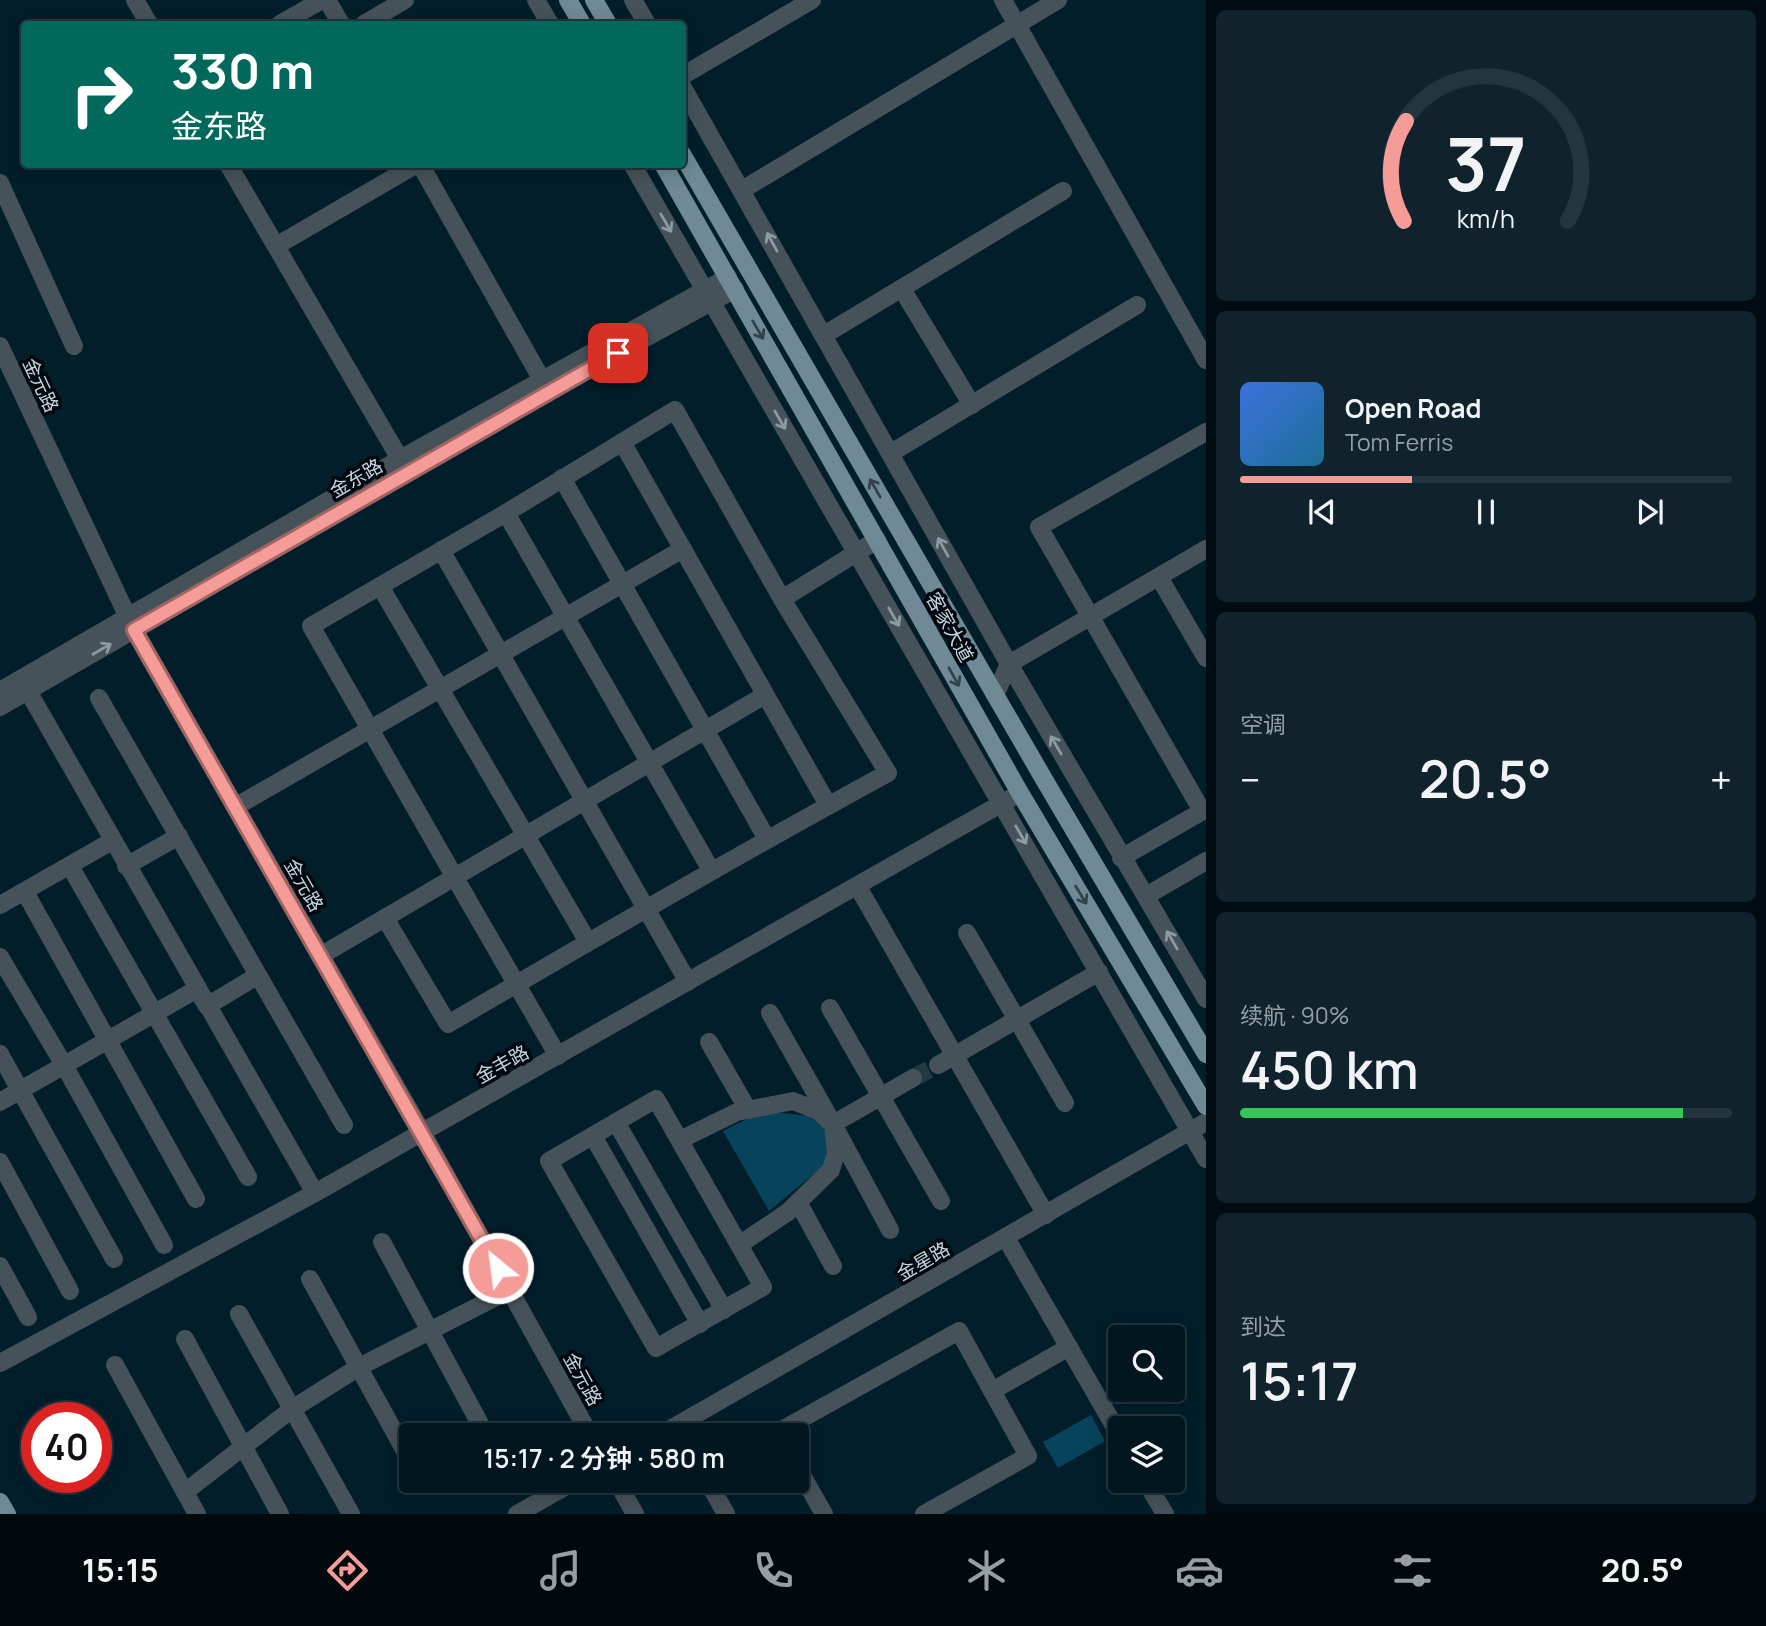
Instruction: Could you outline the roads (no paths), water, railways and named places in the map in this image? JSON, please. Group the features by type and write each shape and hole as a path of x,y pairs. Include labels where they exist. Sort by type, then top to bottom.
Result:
{"main road":[{"path":"568,0 580,21"},
{"path":"594,0 606,21"},
{"name":"客家大道","path":"686,161 1206,1055"},
{"name":"客家大道","path":"665,168 1020,793 1206,1106"},
{"path":"0,1502 7,1514"}],"street":[{"path":"135,0 147,21"},
{"path":"286,21 324,0 339,21"},
{"path":"369,21 405,0"},
{"path":"536,0 548,21"},
{"path":"633,0 645,21"},
{"path":"686,74 812,0"},
{"path":"1003,0 1206,360"},
{"path":"742,190 1058,0"},
{"path":"686,93 1009,664 1206,999"},
{"path":"230,168 400,459"},
{"path":"276,246 411,168"},
{"path":"420,168 542,380"},
{"path":"634,168 1099,972 1198,1127 1206,1159"},
{"path":"0,183 74,346"},
{"path":"824,335 1063,191"},
{"name":"金东路","path":"0,707 400,459 542,380 731,283"},
{"path":"902,289 972,405"},
{"name":"金东路","path":"0,691 131,624 548,391 708,295"},
{"path":"891,453 1137,305"},
{"name":"金元路","path":"0,346 131,624 422,1132 583,1423"},
{"path":"385,918 448,1024 516,984 711,870 888,773 782,598 675,410 506,513 311,626 516,984 558,1056"},
{"path":"1121,858 1204,810 1039,527 1206,432"},
{"path":"622,442 828,805"},
{"path":"562,478 767,839"},
{"path":"506,513 711,870"},
{"path":"782,598 877,540"},
{"path":"234,807 683,549"},
{"path":"995,695 1009,664 1206,549"},
{"path":"441,550 688,982"},
{"path":"1159,577 1206,658"},
{"path":"380,586 588,942"},
{"path":"28,691 315,1193"},
{"path":"320,956 765,695"},
{"path":"99,698 344,1125"},
{"name":"金丰路","path":"0,1363 315,1193 1020,793"},
{"path":"127,866 179,836"},
{"path":"0,905 113,841"},
{"path":"1146,895 1206,861"},
{"path":"70,866 248,1177"},
{"path":"858,887 1046,1215"},
{"path":"25,892 196,1199"},
{"path":"967,933 1065,1103"},
{"path":"0,957 64,1065 164,1245"},
{"path":"938,1065 1099,972"},
{"path":"208,1006 257,975"},
{"path":"0,1102 197,989"},
{"path":"830,1008 941,1201"},
{"path":"770,1013 890,1230"},
{"path":"709,1042 748,1110"},
{"path":"0,1054 114,1259"},
{"path":"833,1124 913,1078"},
{"path":"656,1099 680,1140 763,1287 656,1349 549,1161 656,1099"},
{"path":"680,1140 737,1112 793,1101 818,1111 833,1124 836,1153 831,1170 788,1212 739,1245"},
{"path":"616,1122 724,1310"},
{"name":"金星路","path":"687,1423 1198,1127"},
{"path":"593,1136 700,1324"},
{"path":"0,1162 70,1291"},
{"path":"798,1202 833,1266"},
{"path":"1006,1238 1108,1416"},
{"path":"382,1242 480,1423"},
{"path":"0,1266 28,1317"},
{"path":"310,1279 399,1440"},
{"path":"185,1492 292,1409 359,1367 510,1290"},
{"path":"239,1314 351,1514"},
{"path":"794,1423 959,1331 1028,1456 924,1514"},
{"path":"185,1339 280,1514"},
{"path":"992,1391 1069,1348"},
{"path":"115,1365 197,1514"},
{"path":"809,1488 824,1514"},
{"path":"517,1514 554,1493"},
{"path":"623,1493 635,1514"},
{"path":"714,1493 726,1514"},
{"path":"1153,1493 1165,1514"}],"tunnel":[{"path":"913,1078 938,1065"}]}
